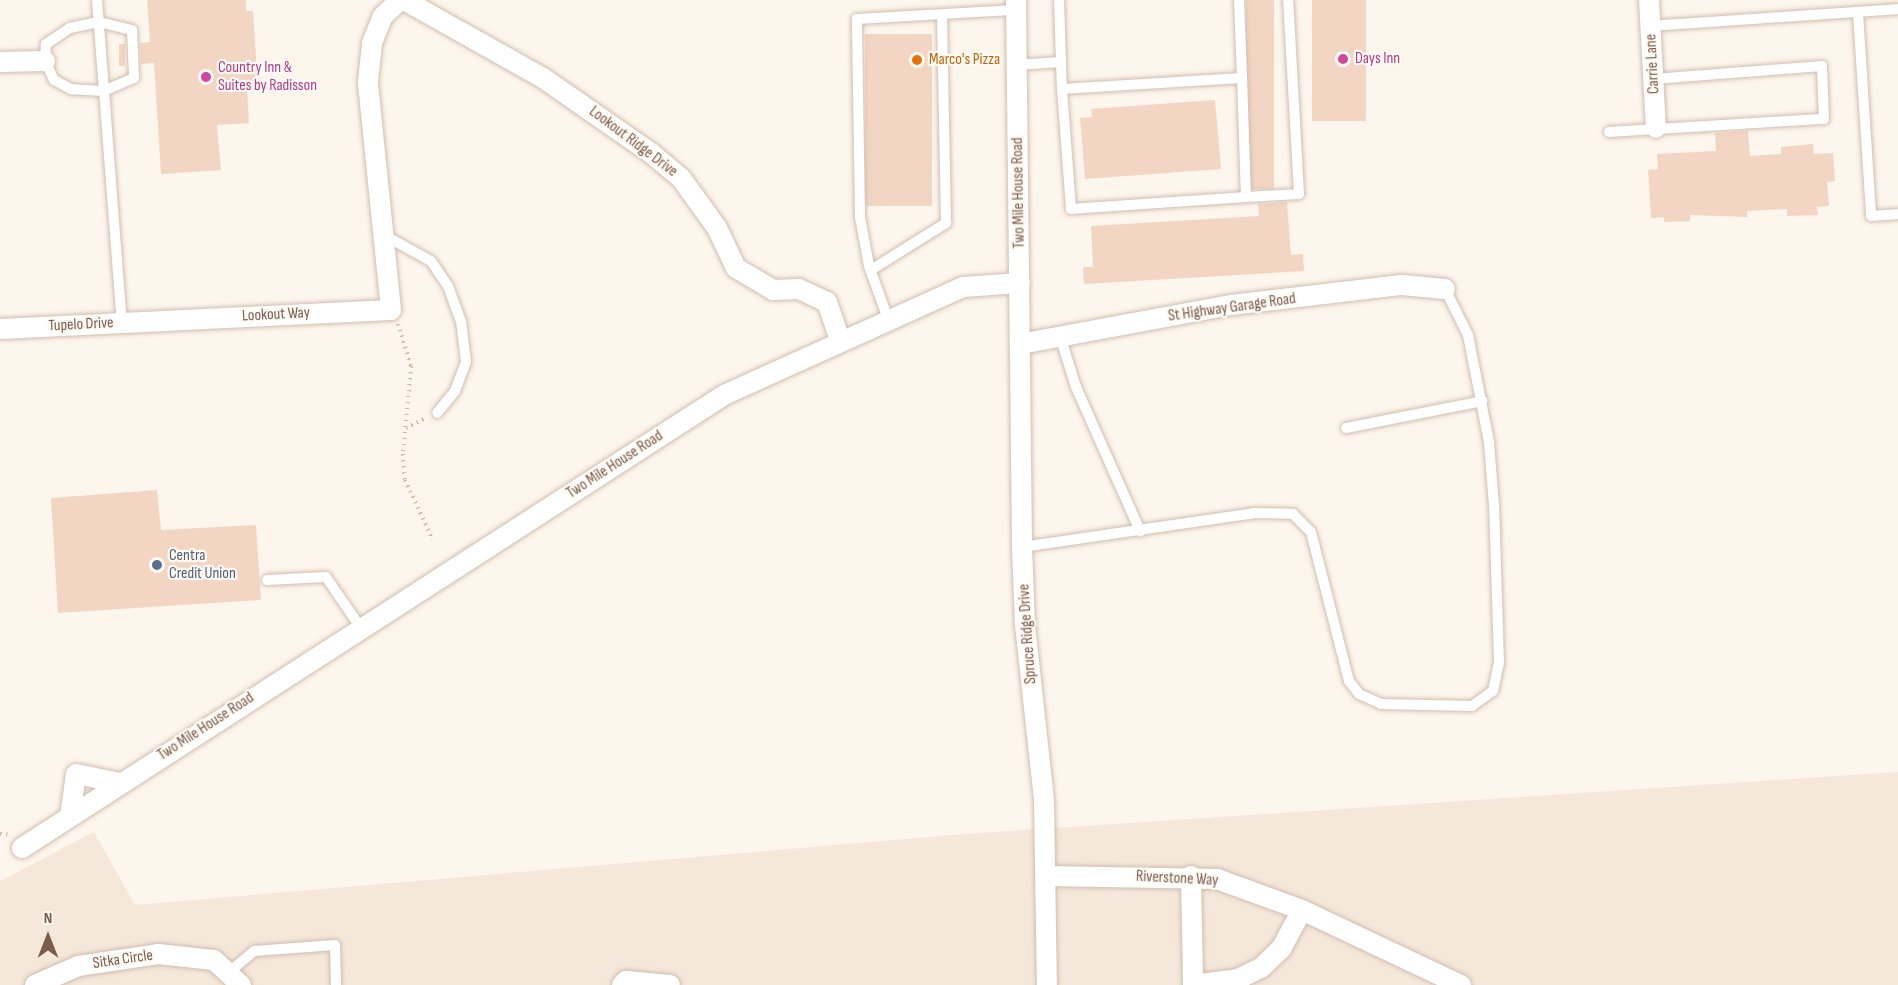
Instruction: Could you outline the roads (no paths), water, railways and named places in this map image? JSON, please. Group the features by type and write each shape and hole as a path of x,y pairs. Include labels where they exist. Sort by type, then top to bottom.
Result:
{"street":[{"name":"Lookout Ridge Drive","path":"391,310 368,82 372,43 383,16 402,0 543,78 651,153 681,178 711,219 736,268 773,290 799,290 826,302 840,340"},
{"name":"Carrie Lane","path":"1649,0 1656,128"},
{"name":"Two Mile House Road","path":"70,816 724,395 840,340 963,287 1020,283 1015,5"},
{"path":"0,62 45,61"},
{"name":"Spruce Ridge Drive","path":"1020,283 1022,547 1047,876 1047,985"},
{"name":"St Highway Garage Road","path":"1020,344 1232,305 1402,285 1445,289"},
{"name":"Lookout Way","path":"162,321 391,310"},
{"name":"Tupelo Drive","path":"0,329 162,321"},
{"path":"22,848 70,816 76,774 120,783"},
{"name":"Riverstone Way","path":"1047,876 1191,876 1235,884 1302,910 1461,985"},
{"path":"1191,876 1193,985 1239,979 1260,968 1281,948 1302,910"},
{"name":"Sitka Circle","path":"35,985 78,966 158,954 214,960 235,979"},
{"path":"622,985 626,981 670,985"}],"lane":[{"path":"97,0 122,323"},
{"path":"1059,0 1062,89 1071,209 1299,194 1288,0"},
{"path":"1239,0 1246,197"},
{"path":"888,319 871,270 860,217 857,19 942,15 1015,5"},
{"path":"1651,26 1898,9"},
{"path":"1858,13 1871,216 1898,214"},
{"path":"871,270 946,223 942,15"},
{"path":"99,22 132,30 134,78 104,91 71,89 54,80 45,61 46,44 70,28 99,22"},
{"path":"1016,65 1061,62"},
{"path":"1609,132 1824,119 1822,66 1653,80"},
{"path":"1062,89 1242,78"},
{"path":"382,234 431,261 448,286 461,321 466,363 455,392 437,413"},
{"path":"1022,547 1254,513 1293,514 1311,532 1349,681 1359,694 1381,704 1473,706 1493,691 1499,662 1494,506 1482,401 1468,335 1445,289"},
{"path":"1060,336 1076,387 1140,531"},
{"path":"1346,428 1482,401"},
{"path":"267,580 326,577 361,627"},
{"path":"235,979 254,951 334,945 336,985"}],"place":[{"name":"Days Inn","path":"1343,59"},
{"name":"Marco's Pizza","path":"917,60"},
{"name":"Country Inn & Suites by Radisson","path":"206,77"},
{"name":"Centra Credit Union","path":"157,565"}]}
